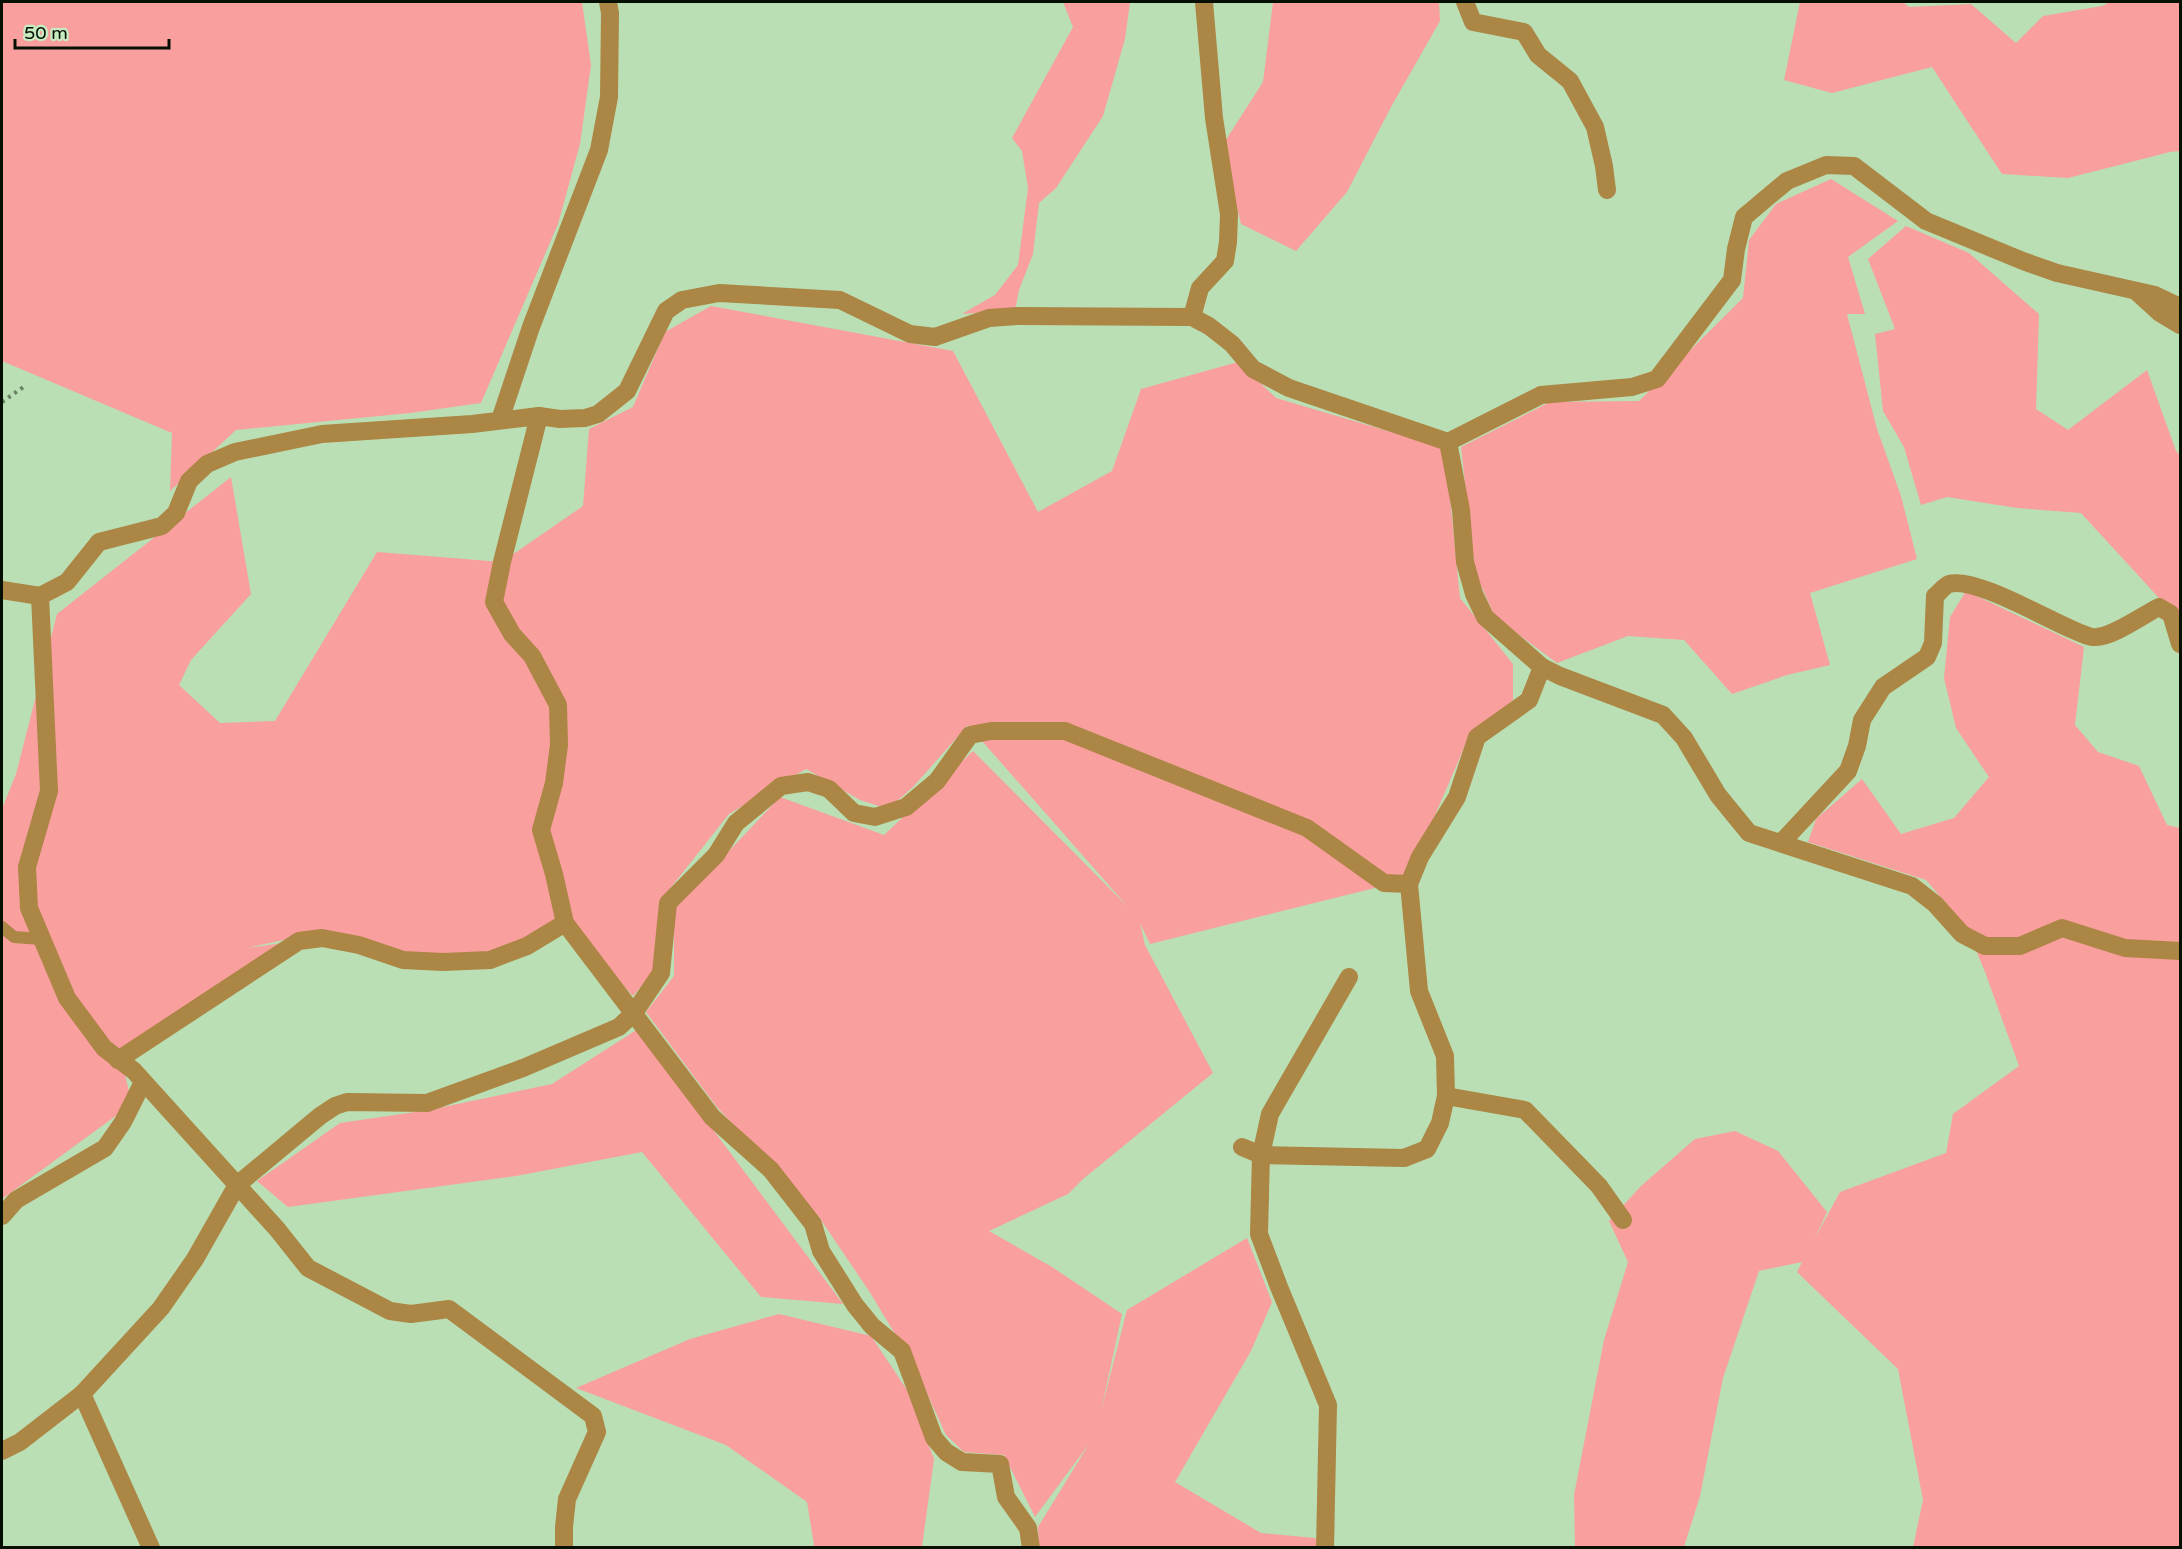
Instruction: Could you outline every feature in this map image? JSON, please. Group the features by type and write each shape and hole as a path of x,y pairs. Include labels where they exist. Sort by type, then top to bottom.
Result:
{"street":[{"path":"500,420 531,327 599,150 609,97 610,13 608,2"},
{"path":"1192,317 1200,288 1225,261 1228,242 1229,214 1214,118 1204,2"},
{"path":"1465,2 1473,22 1524,32 1538,55 1570,81 1595,126 1607,190"},
{"path":"2,590 40,596 67,582 99,542 162,526 176,513 189,481 207,464 236,452 322,434 472,424 539,416 577,418 598,414 627,391 666,311 682,300 719,293 840,300 910,333 935,337 989,318 1017,316 1192,317 1209,326 1232,344 1253,369 1289,388 1448,442 1541,395 1632,387 1657,379 1732,280 1736,249 1744,217 1787,181 1826,165 1854,166 1926,221 2023,261 2057,273 2155,295 2181,308"},
{"path":"2134,289 2160,313 2181,325"},
{"path":"539,416 494,602 512,634 532,656 558,705 559,746 554,783 541,830 565,923 712,1117 771,1170 813,1224 820,1251 855,1305 872,1326 902,1351 934,1438 946,1452 962,1462 1000,1464 1006,1497 1028,1528 1031,1548"},
{"path":"1448,442 1461,510 1465,562 1474,594 1485,617 1542,667 1663,716 1684,738 1718,795 1749,833 1912,886 1935,904 1962,934 1985,946 2020,946 2062,928 2125,948 2181,951"},
{"path":"1781,843 1848,771 1857,746 1862,720 1883,687 1927,657 1933,643 1935,596 1947,584 1964,584 1983,590 2095,638 2111,633 2158,607 2171,614 2181,644"},
{"path":"40,596 49,791 27,867 29,908 67,998 104,1048 134,1071 278,1229 308,1268 390,1311 411,1314 449,1309 593,1416 597,1432 567,1499 564,1548"},
{"path":"1242,1147 1261,1155 1404,1158 1427,1149 1440,1123 1446,1096 1445,1056 1419,991 1409,884 1420,857 1457,796 1477,736 1529,700 1542,667"},
{"path":"2,1451 20,1442 82,1394 161,1308 195,1259 237,1185 334,1106 347,1102 427,1103 523,1068 619,1028 634,1013 661,973 668,903 716,855 736,823 781,786 808,782 829,789 854,813 875,817 906,807 936,781 970,735 991,731 1065,731 1307,828 1384,883 1409,884"},
{"path":"118,1059 299,941 322,938 359,945 403,960 443,962 489,960 527,946 565,923"},
{"path":"1325,1548 1328,1405 1278,1287 1259,1233 1261,1155 1269,1114 1349,977"},
{"path":"2,1216 16,1200 105,1148 123,1122 143,1082"},
{"path":"1446,1096 1525,1110 1599,1186 1623,1220"},
{"path":"82,1394 151,1548"}],"lane":[{"path":"2,927 14,937 42,939"}],"path":[{"path":"2,402 25,386"}],"shaded area":[{"path":"2,2 582,2 591,65 580,144 558,224 481,403 410,413 236,430 170,491 172,433 2,361"},
{"path":"1063,2 1130,2 1125,39 1103,116 1056,188 1039,203 1033,254 1019,290 1015,310 962,314 995,295 1018,265 1028,188 1022,151 1012,138 1073,27"},
{"path":"1273,2 1439,2 1440,21 1391,107 1347,192 1296,251 1241,224 1222,146 1263,82"},
{"path":"1800,2 1903,2 1909,7 1971,4 2016,43 2043,16 2102,6 2110,2 2180,2 2180,151 2068,178 2002,174 1932,67 1832,93 1784,80"},
{"path":"1831,179 1898,221 1848,257 1865,314 1847,314 1877,429 1901,496 1917,559 1810,593 1830,665 1787,675 1732,694 1684,640 1628,636 1557,663 1495,617 1475,572 1461,447 1550,402 1639,401 1743,298 1749,240 1776,204"},
{"path":"1906,226 1969,253 2039,314 2036,409 2068,430 2147,370 2176,451 2180,455 2180,628 2174,610 2159,598 2081,513 2017,508 1947,497 1921,505 1904,447 1883,411 1875,334 1895,329 1868,259"},
{"path":"711,306 953,351 1038,512 1112,471 1141,389 1238,362 1276,398 1445,448 1460,598 1513,664 1513,700 1467,741 1407,880 1150,944 1140,923 1145,945 1213,1073 1083,1179 1068,1194 989,1231 1052,1267 1122,1314 1101,1411 1127,1310 1247,1238 1272,1302 1251,1351 1175,1482 1261,1533 1315,1538 1323,1547 1039,1547 1038,1527 1089,1444 1035,1517 1004,1455 964,1452 946,1435 914,1365 869,1291 819,1217 716,1106 646,1012 674,976 674,909 780,797 884,835 973,751 1128,907 968,725 913,787 888,809 860,800 806,769 729,814 661,900 655,970 633,996 565,924 527,946 459,960 298,937 246,948 299,941 121,1058 132,1104 2,1199 2,809 16,774 57,614 231,477 251,594 191,660 179,685 220,723 275,721 377,552 502,562 583,506 589,429 633,407 665,332"},
{"path":"1966,591 2084,647 2075,725 2098,752 2139,766 2167,825 2180,828 2180,1547 1913,1547 1923,1500 1898,1369 1797,1272 1802,1262 1759,1271 1723,1378 1700,1496 1684,1547 1575,1548 1574,1495 1604,1340 1628,1262 1609,1221 1641,1186 1695,1139 1735,1131 1778,1151 1827,1212 1815,1238 1840,1192 1946,1153 1953,1114 2019,1066 1967,928 1926,880 1808,842 1816,819 1862,779 1901,834 1954,818 1989,777 1956,728 1944,678 1950,617"},
{"path":"638,1029 843,1304 761,1297 642,1152 516,1176 288,1207 257,1181 340,1123 429,1110 552,1084"},
{"path":"779,1314 871,1336 907,1390 934,1459 922,1547 812,1547 814,1545 807,1502 726,1445 576,1388 690,1339"}]}
